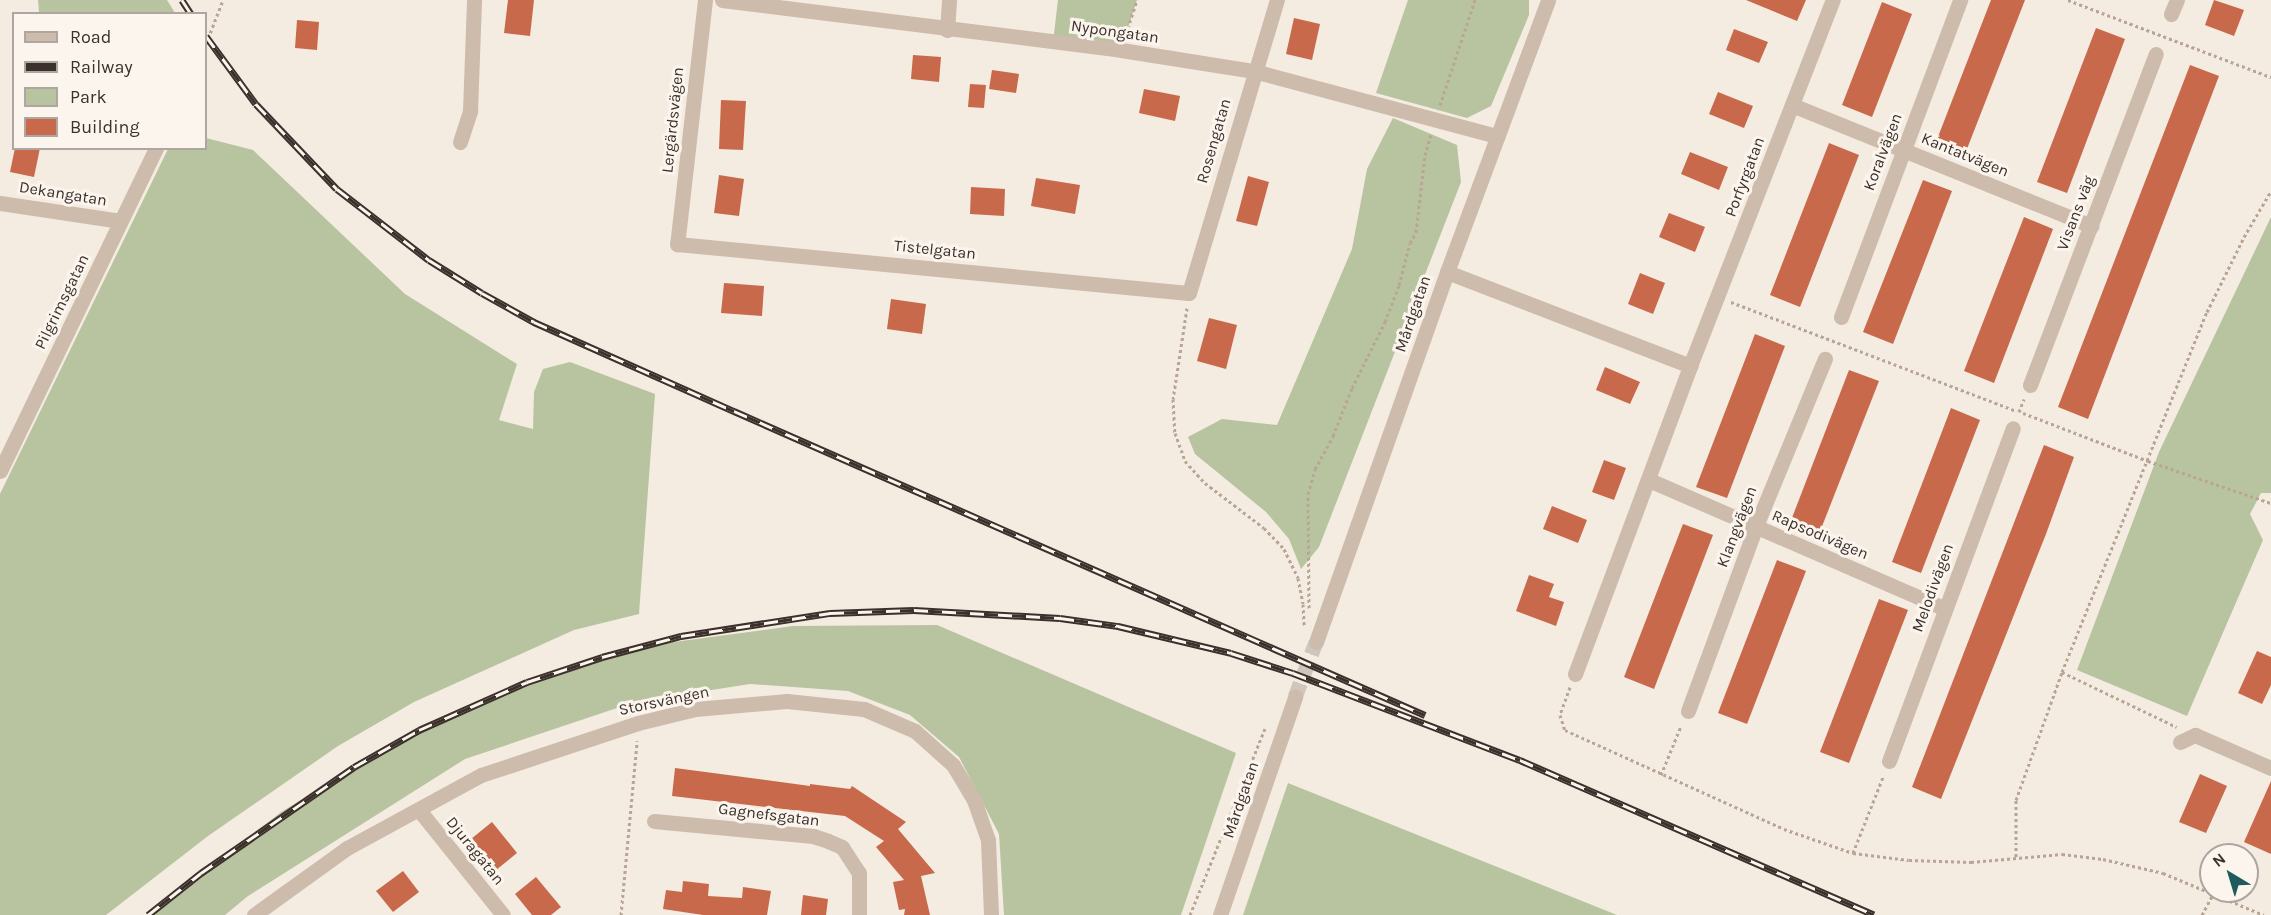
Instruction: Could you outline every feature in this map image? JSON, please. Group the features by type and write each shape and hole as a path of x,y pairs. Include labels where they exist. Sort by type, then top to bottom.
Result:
{"street":[{"path":"460,142 470,111 474,0"},
{"name":"Lergärdsvägen","path":"677,244 705,0"},
{"name":"Nypongatan","path":"722,0 1121,50 1254,71 1497,136"},
{"path":"947,30 949,0"},
{"name":"Rosengatan","path":"1189,293 1277,0"},
{"name":"Mårdgatan","path":"1316,642 1447,272 1548,0"},
{"name":"Porfyrgatan","path":"1575,674 1690,366 1719,297 1833,0"},
{"name":"Koralvägen","path":"1841,317 1960,0"},
{"name":"Visans väg","path":"2030,385 2156,54"},
{"name":"Kantatvägen","path":"1792,105 2091,226"},
{"name":"Pilgrimsgatan","path":"0,471 155,150"},
{"name":"Dekangatan","path":"0,203 122,221"},
{"name":"Tistelgatan","path":"677,244 1189,293"},
{"path":"1447,272 1690,366"},
{"name":"Klangvägen","path":"1688,711 1756,526 1825,359"},
{"name":"Melodivägen","path":"1889,761 1944,608 2013,428"},
{"name":"Rapsodivägen","path":"1649,480 1944,608"},
{"name":"Mårdgatan","path":"1220,915 1295,697"},
{"name":"Storsvängen","path":"259,914 347,848 481,775 638,723 695,709 787,701 864,709 915,731 953,765 974,800 988,840 991,915"},
{"path":"2180,742 2195,735 2271,768"},
{"name":"Djuragatan","path":"419,810 503,915"},
{"name":"Gagnefsgatan","path":"654,821 813,836 842,847 859,873 859,915"}],"path":[{"path":"207,41 223,0"},
{"path":"1121,50 1137,0"},
{"path":"1189,293 1173,399 1175,433 1185,461 1205,483 1264,528 1284,549 1298,578 1305,627 1310,617 1308,494 1315,468 1333,436 1352,388 1385,322 1399,285 1410,243 1416,232 1425,155 1475,0"},
{"path":"2068,0 2271,77"},
{"path":"2156,54 2174,7"},
{"path":"2016,857 2016,800 2062,672 2207,312 2244,237 2271,191"},
{"path":"1719,297 2148,461 2271,503"},
{"path":"1825,359 1841,317"},
{"path":"2013,428 2030,385"},
{"path":"2062,672 2195,735"},
{"path":"1575,674 1560,715 1565,730 1660,776 1784,829 1853,853 1971,862 2062,854 2103,859 2163,873 2199,888"},
{"path":"1660,776 1688,711"},
{"path":"1190,915 1268,722"},
{"path":"621,915 638,723"},
{"path":"1853,853 1889,761"},
{"path":"2235,903 2264,915"}],"green space":[{"path":"38,0 167,0 174,12 39,12"},
{"path":"1058,0 1137,0 1121,50 1053,42"},
{"path":"1408,0 1529,0 1529,15 1491,106 1467,118 1376,93"},
{"path":"1393,118 1457,145 1461,182 1319,547 1301,569 1289,539 1266,512 1195,454 1188,437 1222,419 1277,425 1352,249 1367,169"},
{"path":"207,138 253,150 405,294 517,364 499,420 533,429 534,392 543,369 570,362 655,394 639,614 574,630 414,702 338,746 208,836 106,915 0,915 0,494 168,150 207,150"},
{"path":"2271,217 2271,493 2261,493 2250,514 2263,540 2187,716 2077,670 2159,452"},
{"path":"937,625 1236,753 1181,915 1004,915 999,834 959,757 910,715 848,691 750,684 635,702 465,759 248,896 225,915 152,915 281,812 441,718 621,649 793,626"},
{"path":"1288,783 1617,915 1243,915"}],"building":[{"path":"508,0 534,0 530,36 504,33"},
{"path":"1746,0 1806,0 1797,21"},
{"path":"1991,0 2025,0 1965,154 1936,142"},
{"path":"2214,0 2244,10 2234,36 2205,25"},
{"path":"1882,2 1912,14 1872,117 1842,105"},
{"path":"1294,18 1320,24 1312,60 1286,54"},
{"path":"297,20 319,22 317,50 295,48"},
{"path":"2096,28 2125,39 2067,193 2037,182"},
{"path":"1734,29 1768,42 1759,63 1726,50"},
{"path":"913,55 941,57 939,82 911,79"},
{"path":"2190,65 2219,76 2088,419 2058,407"},
{"path":"992,70 1019,74 1016,93 989,89"},
{"path":"970,84 986,85 984,108 968,107"},
{"path":"1144,89 1180,96 1175,121 1139,113"},
{"path":"1718,92 1753,106 1744,128 1709,114"},
{"path":"721,100 746,101 743,150 719,149"},
{"path":"1829,143 1859,155 1800,307 1770,295"},
{"path":"15,150 40,150 34,177 10,172"},
{"path":"1690,152 1728,167 1719,190 1681,174"},
{"path":"719,175 744,179 739,216 714,213"},
{"path":"1248,176 1269,182 1257,226 1236,221"},
{"path":"1036,178 1080,185 1075,214 1031,206"},
{"path":"1923,180 1952,191 1893,344 1863,332"},
{"path":"971,187 1005,189 1004,216 970,214"},
{"path":"1669,213 1705,227 1695,252 1659,237"},
{"path":"2024,217 2053,229 1994,383 1964,371"},
{"path":"1640,273 1665,283 1653,314 1628,304"},
{"path":"724,283 764,286 762,316 721,313"},
{"path":"891,299 926,304 922,334 887,329"},
{"path":"1209,318 1237,325 1226,369 1197,361"},
{"path":"1755,334 1785,346 1727,498 1696,487"},
{"path":"1605,367 1640,382 1630,404 1596,390"},
{"path":"1849,370 1879,381 1819,534 1790,523"},
{"path":"1951,408 1980,420 1921,573 1892,562"},
{"path":"2044,445 2074,457 2046,534 1941,799 1912,787"},
{"path":"1604,460 1626,468 1614,500 1592,492"},
{"path":"1552,506 1587,520 1578,543 1543,529"},
{"path":"1683,524 1713,535 1654,689 1624,677"},
{"path":"1777,560 1806,571 1747,724 1718,713"},
{"path":"1529,575 1554,584 1549,597 1564,602 1556,626 1516,611"},
{"path":"1879,599 1908,610 1849,763 1820,752"},
{"path":"2257,651 2271,657 2271,685 2262,704 2238,693"},
{"path":"675,768 810,786 810,784 850,789 852,786 906,822 898,829 935,873 921,876 930,915 904,915 905,909 899,910 893,882 904,880 876,847 884,841 845,816 672,796"},
{"path":"2200,774 2227,786 2206,833 2179,822"},
{"path":"2271,781 2271,854 2259,849 2259,843 2244,842"},
{"path":"492,822 517,853 496,870 471,839"},
{"path":"403,871 419,892 393,912 376,891"},
{"path":"536,877 561,907 551,915 532,915 515,894"},
{"path":"683,881 709,884 708,896 742,898 743,887 771,891 767,915 703,915 663,909 666,890 682,892"},
{"path":"803,895 828,899 826,915 801,915"}],"tunnel":[{"path":"1295,697 1316,642"}],"railway":[{"path":"182,0 190,12"},
{"path":"207,37 256,104 337,189 429,260 534,322 1425,715"},
{"path":"148,915 201,873 354,767 419,730 527,682 602,657 681,636 830,613 914,610 1060,618 1118,626 1231,653 1293,673 1520,760 1874,915"}]}
